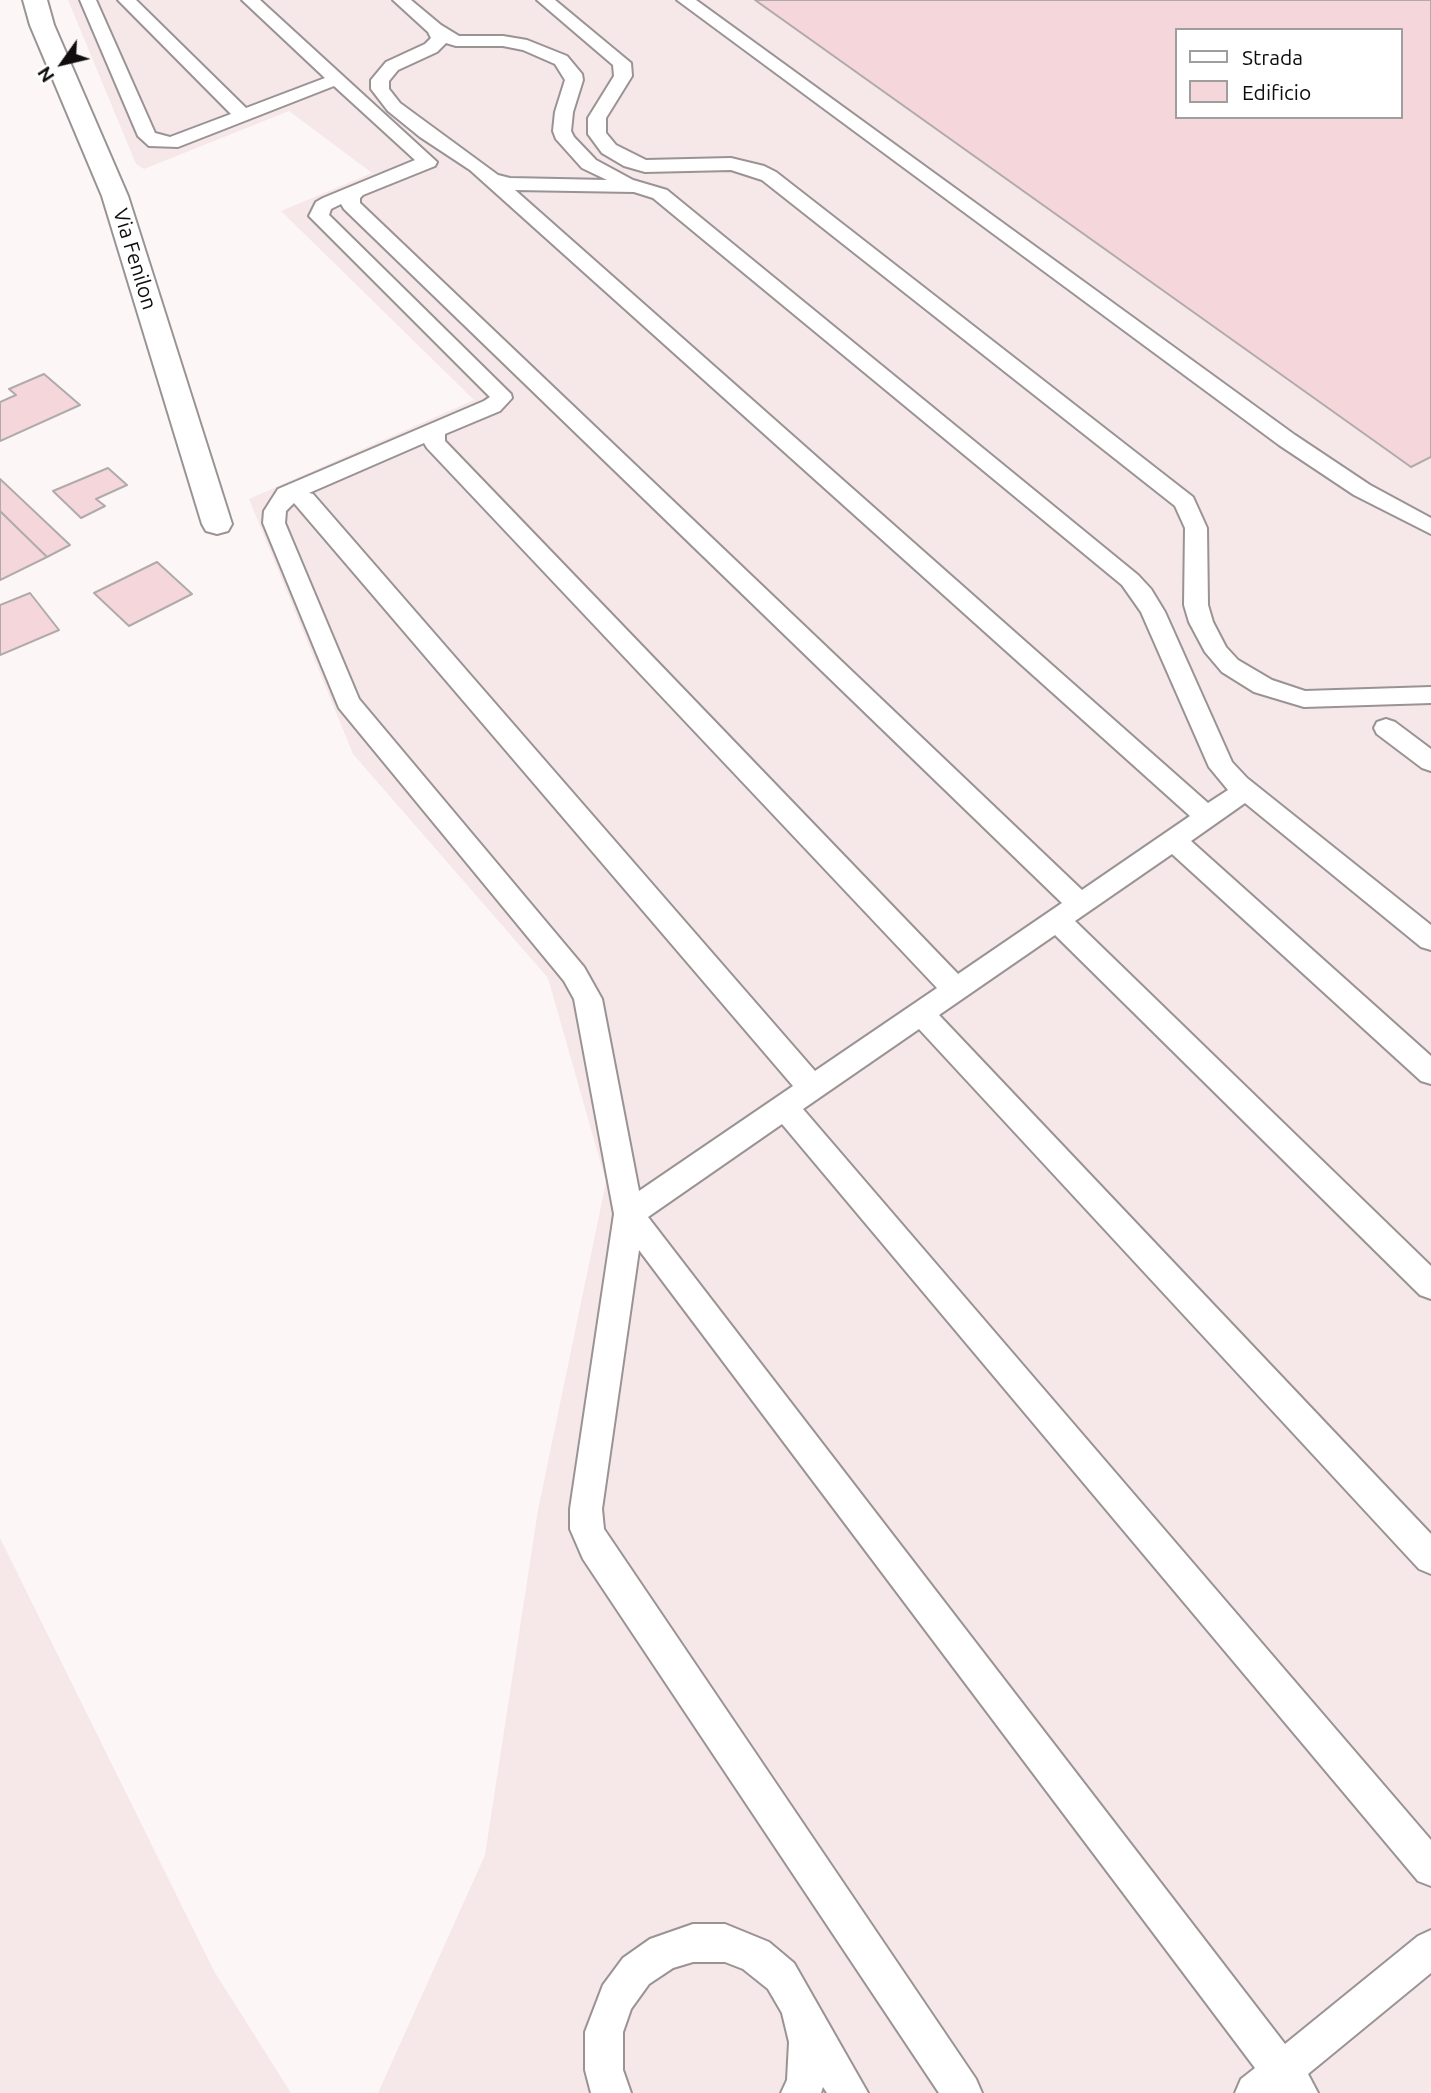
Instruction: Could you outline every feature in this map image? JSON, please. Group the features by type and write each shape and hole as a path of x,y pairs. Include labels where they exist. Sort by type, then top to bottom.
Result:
{"street":[{"name":"Via Fenilon","path":"35,0 42,25 116,196 217,524"}],"lane":[{"path":"88,0 151,140 171,143 337,79"},
{"path":"126,0 243,116"},
{"path":"250,0 428,162"},
{"path":"401,0 435,29 456,41 503,41 527,45 561,60 573,74 562,131 565,139 589,164 660,194 1130,580 1153,611 1222,767 1246,790 1431,940"},
{"path":"545,0 622,63 623,75 597,118 597,134 609,149 631,162 645,166 731,164 769,176 1185,502 1196,528 1196,605 1201,622 1217,652 1230,666 1263,686 1304,699 1324,701 1431,695"},
{"path":"685,0 1296,447 1362,490 1431,527"},
{"path":"435,29 439,34 437,44 392,66 380,80 380,89 394,107 410,122 455,151 489,178 1207,817"},
{"path":"455,151 323,206 319,216 500,394 501,398 492,407 297,489 281,500 275,511 274,523 348,702 574,974 588,999 629,1214 586,1509 587,1529 595,1548 962,2093"},
{"path":"489,178 509,184 636,186"},
{"path":"358,190 350,197 351,205 1068,912 1431,1286"},
{"path":"439,428 433,434 435,443 956,990"},
{"path":"281,500 294,495 305,499 812,1088"},
{"path":"1386,728 1431,762"},
{"path":"629,1214 1246,790"},
{"path":"1174,840 1431,1073"},
{"path":"921,1013 1431,1558"},
{"path":"784,1108 1431,1868"},
{"path":"629,1214 1278,2086 1431,1948"},
{"path":"611,2093 604,2070 604,2032 616,1998 636,1971 663,1952 693,1943 725,1943 756,1955 781,1976 848,2093"},
{"path":"799,2006 808,2042 806,2080 801,2093"}],"shaded area":[{"path":"68,0 1431,0 1431,2093 378,2093 485,1855 538,1510 606,1182 548,978 353,754 249,499 474,400 281,211 372,173 289,111 144,169 136,164"},
{"path":"0,1538 214,1971 291,2093 0,2093"}],"building":[{"path":"755,0 1431,0 1431,457 1411,467"},
{"path":"44,374 80,405 0,441 0,402 16,395 9,389"},
{"path":"108,468 127,485 96,499 105,506 81,518 53,491"},
{"path":"0,479 70,545 47,557 0,511"},
{"path":"0,511 47,557 0,580"},
{"path":"157,562 192,594 129,626 94,593"},
{"path":"30,593 59,630 0,655 0,605"}]}
